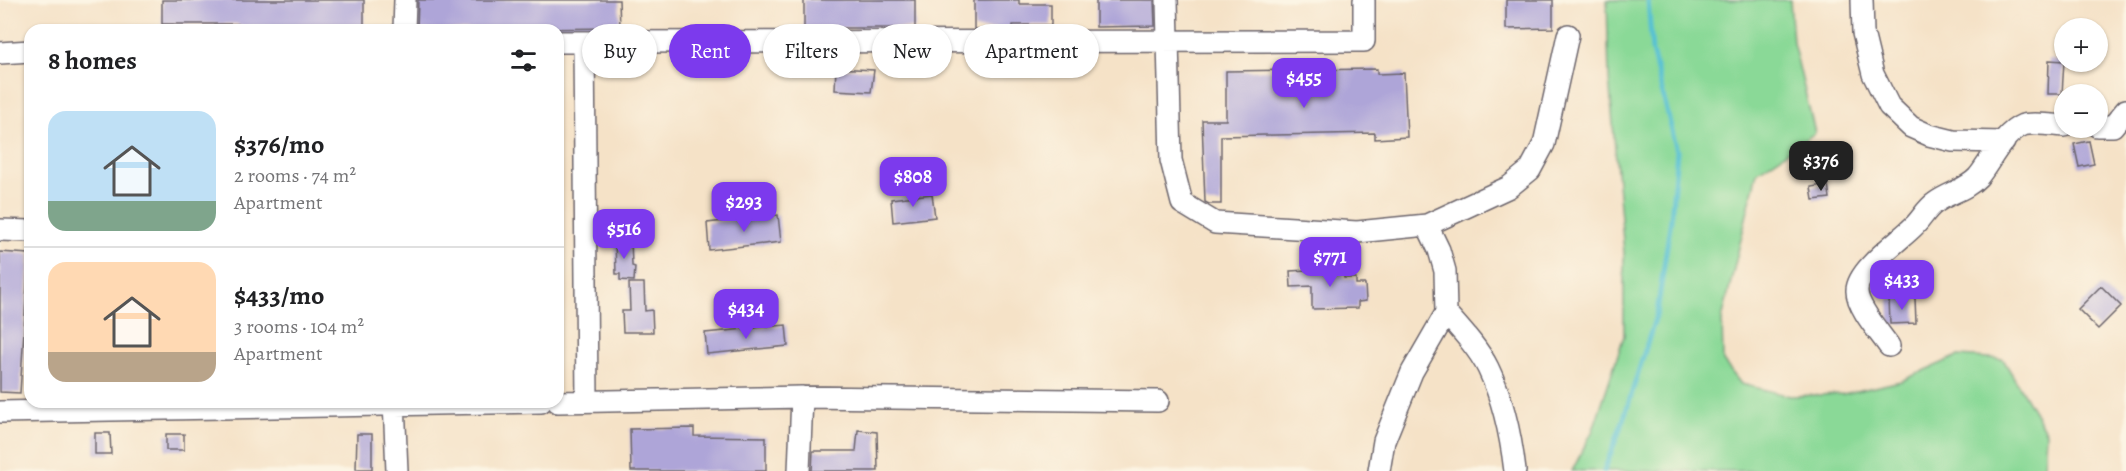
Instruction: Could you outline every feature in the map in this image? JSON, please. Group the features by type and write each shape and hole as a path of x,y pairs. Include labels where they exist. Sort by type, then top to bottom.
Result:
{"street":[{"path":"404,24 405,0"},
{"path":"1167,0 1171,160 1182,203 1215,223 1357,232 1427,225 1509,187 1530,170 1544,144 1568,35"},
{"path":"657,42 1364,41 1364,0"},
{"path":"1862,0 1863,33 1873,74 1888,106 1911,127 1929,135 1953,141 2004,142"},
{"path":"564,42 582,42"},
{"path":"0,52 24,51"},
{"path":"584,78 586,401"},
{"path":"2108,126 2113,126 2126,110"},
{"path":"1889,346 1865,312 1856,292 1859,280 1875,262 1915,226 1934,204 1977,178 2004,142 2024,124 2054,126"},
{"path":"1378,471 1384,441 1412,372 1446,313 1445,271 1439,250 1427,225"},
{"path":"0,230 24,231"},
{"path":"1446,313 1464,332 1488,368 1501,406 1512,448 1515,471"},
{"path":"799,471 802,397"},
{"path":"564,402 802,397 1158,401"},
{"path":"0,412 175,408"},
{"path":"394,408 397,471"}],"green space":[{"path":"1607,0 1790,0 1793,42 1815,133 1757,172 1722,319 1723,361 1741,384 1790,396 1843,394 1901,381 1958,356 2003,359 2046,432 2044,471 1572,471 1593,430 1624,336 1624,253 1609,78"}],"building":[{"path":"162,0 364,0 364,24 162,24"},
{"path":"418,0 619,0 620,24 582,24 582,28 564,29 564,24 417,24"},
{"path":"804,0 915,0 915,24 872,24 872,28 860,28 860,24 804,24"},
{"path":"974,0 1019,0 1019,4 1051,4 1051,24 974,24"},
{"path":"1096,0 1154,0 1155,26 1099,27 1099,24 1096,24"},
{"path":"1506,0 1553,0 1553,28 1506,29"},
{"path":"2049,60 2054,60 2054,72 2063,72 2063,84 2054,84 2054,94 2048,94"},
{"path":"860,69 872,70 871,92 835,90 836,78 860,78"},
{"path":"1377,69 1377,74 1404,73 1407,137 1375,139 1375,133 1221,136 1221,204 1205,202 1202,120 1226,120 1226,71"},
{"path":"2089,141 2094,164 2079,167 2074,144"},
{"path":"1828,184 1830,198 1813,200 1811,187"},
{"path":"932,194 935,217 893,222 891,199"},
{"path":"778,215 781,242 709,250 707,223"},
{"path":"615,239 631,239 632,266 635,267 634,281 620,280 620,274 616,274"},
{"path":"0,252 24,254 24,331 20,393 0,392"},
{"path":"1343,268 1344,278 1356,278 1356,284 1365,284 1366,301 1358,302 1358,308 1312,309 1312,286 1291,287 1290,271"},
{"path":"629,283 644,283 645,311 652,310 653,332 623,332 622,311 630,311"},
{"path":"2101,286 2121,306 2098,329 2078,309"},
{"path":"1889,298 1915,298 1916,323 1890,324"},
{"path":"786,325 788,346 707,354 705,333"},
{"path":"694,428 694,436 766,437 766,471 631,471 630,429"},
{"path":"858,430 877,432 878,471 812,471 813,451 856,451"},
{"path":"95,433 110,433 111,454 95,454"},
{"path":"166,434 184,434 184,450 166,450"},
{"path":"357,434 372,434 372,469 356,469"}],"waterway":[{"path":"1604,471 1623,421 1657,312 1671,219 1677,151 1652,51 1648,0"}]}
